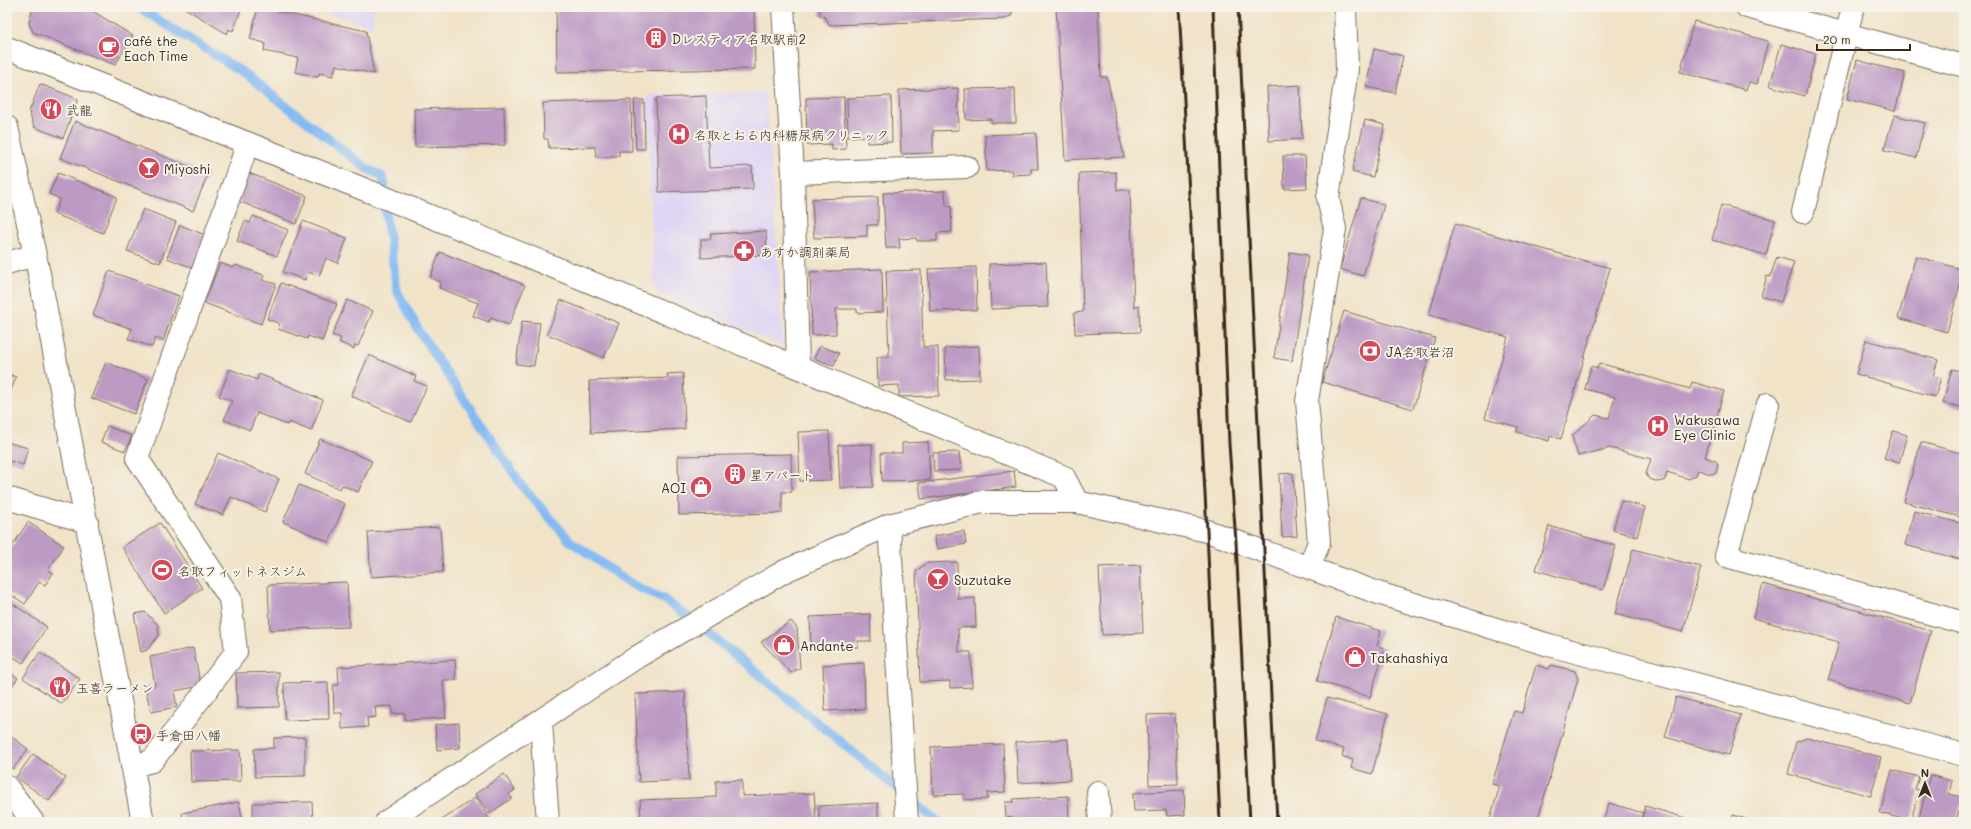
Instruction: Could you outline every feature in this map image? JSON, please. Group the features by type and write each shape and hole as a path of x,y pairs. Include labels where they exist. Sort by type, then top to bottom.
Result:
{"street":[{"path":"783,7 792,173 798,367"},
{"path":"1308,568 1319,542 1307,401 1335,229 1328,198 1347,69 1345,7"},
{"path":"1747,7 1964,66"},
{"path":"1803,212 1854,7"},
{"path":"7,48 248,143 1064,477 1077,502"},
{"path":"7,127 35,255 143,822"},
{"path":"132,766 152,761 236,652 230,598 137,458 248,143"},
{"path":"792,173 967,167"},
{"path":"7,262 35,255"},
{"path":"1768,404 1726,556 1964,623"},
{"path":"7,498 87,522"},
{"path":"386,822 541,722 638,657 785,571 889,525 982,502 1077,502 1207,531 1381,594 1550,645 1964,755"},
{"path":"889,525 907,822"},
{"path":"541,722 548,822"},
{"path":"7,787 33,822"},
{"path":"1098,792 1100,822"}],"shaded area":[{"path":"302,7 374,7 373,27 354,21"},
{"path":"766,93 784,347 654,291 647,95"}],"building":[{"path":"33,7 86,7 133,36 115,65 33,32 29,23"},
{"path":"183,7 242,7 233,31 229,29 227,34"},
{"path":"258,7 366,31 374,74 336,65 333,76 319,73 318,77 295,72 298,58 264,51 265,43 250,39"},
{"name":"Dレスティア名取駅前2","path":"556,7 754,7 755,69 557,72"},
{"path":"820,7 1012,7 1012,15 1005,19 830,25 824,16 820,16"},
{"path":"1056,7 1098,7 1101,77 1107,77 1124,157 1065,160"},
{"path":"1694,21 1768,41 1757,84 1749,82 1746,90 1680,72"},
{"path":"1781,44 1816,54 1805,96 1770,86"},
{"path":"1374,49 1403,56 1395,93 1366,87"},
{"path":"1857,60 1905,73 1895,111 1847,99"},
{"path":"40,84 78,99 63,138 34,127 29,112"},
{"path":"1300,85 1302,139 1269,141 1267,87"},
{"path":"958,88 959,130 933,131 933,153 901,154 899,90"},
{"path":"1015,88 1016,123 991,123 991,119 966,120 965,89"},
{"path":"706,96 709,168 752,166 753,189 659,192 656,98"},
{"path":"891,96 892,142 867,143 867,136 848,137 847,98"},
{"path":"844,97 846,149 832,150 832,144 807,145 806,98"},
{"path":"631,100 632,151 619,151 619,156 596,157 595,147 549,148 548,139 544,139 543,103"},
{"path":"634,100 644,100 645,149 636,149"},
{"path":"504,107 505,145 415,147 414,109"},
{"path":"1894,115 1925,123 1916,158 1884,150"},
{"path":"1365,120 1385,125 1373,177 1352,172"},
{"path":"75,121 208,174 193,211 60,158"},
{"path":"1036,133 1038,169 1031,169 1031,174 1012,175 1011,170 987,171 985,135"},
{"path":"1283,156 1305,156 1307,188 1284,189"},
{"path":"1116,172 1117,190 1130,190 1134,307 1139,306 1140,332 1075,334 1074,313 1083,312 1079,173"},
{"path":"58,173 117,197 103,233 54,214 60,199 49,194"},
{"path":"249,173 307,196 296,224 238,201"},
{"path":"945,191 946,206 951,206 952,232 937,233 937,241 917,241 916,238 899,239 900,248 886,248 883,193"},
{"path":"878,197 878,225 867,225 867,236 814,238 812,199"},
{"path":"1361,198 1384,205 1363,276 1340,269"},
{"path":"1721,205 1775,220 1766,255 1712,240"},
{"path":"143,209 176,222 160,263 127,251"},
{"path":"253,216 288,230 277,256 237,241 245,221 250,223"},
{"path":"303,221 347,238 338,263 326,258 319,276 308,272 305,280 283,272"},
{"path":"1455,224 1610,268 1561,439 1550,436 1549,441 1517,432 1518,427 1485,418 1508,337 1429,315"},
{"path":"180,225 205,235 193,268 167,258"},
{"path":"766,231 767,255 701,258 701,239 711,239 710,234"},
{"path":"440,252 525,285 509,325 491,318 489,322 473,316 478,303 439,288 441,282 430,278"},
{"path":"1290,252 1308,255 1292,361 1274,358"},
{"path":"1916,256 1964,270 1947,332 1898,318"},
{"path":"1777,257 1794,262 1781,302 1761,296 1767,276 1770,277"},
{"path":"1046,262 1048,307 991,309 989,264"},
{"path":"220,263 234,268 235,265 264,275 262,280 276,284 261,324 204,303"},
{"path":"976,267 977,310 930,311 928,269"},
{"path":"882,269 883,312 857,313 857,309 836,309 836,334 812,335 810,272"},
{"path":"921,270 923,347 938,347 939,396 899,397 899,385 878,386 877,357 889,357 886,271"},
{"path":"109,271 179,296 163,341 155,338 152,347 128,339 132,329 93,315"},
{"path":"281,283 337,304 322,341 308,336 307,339 278,329 280,324 267,319"},
{"path":"347,300 373,311 358,346 355,345 354,349 339,342 341,338 332,335"},
{"path":"561,300 619,323 604,358 547,334"},
{"path":"1344,311 1435,338 1413,409 1322,382"},
{"path":"522,321 540,323 534,366 516,364"},
{"path":"1866,340 1938,360 1933,376 1941,378 1935,397 1856,374"},
{"path":"820,346 839,353 834,366 814,358"},
{"path":"979,346 980,379 946,380 945,348"},
{"path":"369,355 416,376 414,381 427,386 411,422 351,396"},
{"path":"106,362 148,379 134,414 91,398"},
{"path":"1599,363 1690,389 1692,382 1724,391 1705,457 1716,461 1718,464 1716,473 1711,474 1698,470 1696,475 1689,479 1667,472 1665,480 1659,482 1649,479 1646,474 1651,459 1610,448 1578,456 1572,436 1595,415 1609,418 1615,397 1585,389 1591,366 1597,368"},
{"path":"230,369 257,380 259,374 323,400 311,431 289,422 287,425 257,413 250,430 224,420 232,401 219,396"},
{"path":"1952,369 1964,372 1964,408 1943,403"},
{"path":"683,373 685,429 591,433 589,381 668,378 667,374"},
{"path":"7,374 16,377 7,401"},
{"path":"107,426 132,436 125,451 101,442"},
{"path":"829,431 831,480 800,481 798,432"},
{"path":"1893,431 1907,435 1899,463 1884,458"},
{"path":"320,439 372,461 358,492 342,485 340,489 305,474"},
{"path":"7,442 28,448 23,465 10,461 7,469"},
{"path":"928,442 930,480 882,481 881,453 902,453 902,443"},
{"path":"1921,442 1964,454 1964,518 1904,502"},
{"path":"872,444 873,487 840,488 838,445"},
{"path":"959,452 961,470 934,471 933,453"},
{"path":"218,453 279,479 265,512 231,497 223,515 195,504"},
{"name":"星アパート","path":"791,454 792,492 782,492 782,513 679,515 678,456"},
{"path":"1014,471 1016,487 921,499 919,483"},
{"path":"1293,473 1297,536 1282,537 1279,474"},
{"path":"299,485 345,504 329,542 283,522"},
{"path":"1621,501 1645,507 1637,537 1613,530"},
{"path":"1914,511 1964,524 1964,541 1959,559 1905,545"},
{"path":"28,522 64,546 48,570 53,573 45,585 39,582 25,604 7,592 7,554"},
{"path":"160,523 202,588 164,613 122,547"},
{"path":"1549,526 1616,546 1603,590 1536,570"},
{"path":"440,527 443,572 371,577 368,532"},
{"path":"964,531 966,544 937,549 934,536"},
{"path":"1633,549 1701,567 1683,632 1615,614"},
{"path":"957,562 958,599 975,598 976,627 958,628 959,652 971,652 972,687 950,688 950,681 920,682 916,571 927,563"},
{"path":"1140,565 1143,633 1102,635 1099,567"},
{"path":"347,582 349,627 270,630 268,585"},
{"path":"1763,584 1931,631 1910,703 1828,680 1839,642 1753,618"},
{"path":"7,600 47,627 23,663 7,653"},
{"path":"145,612 158,625 159,635 147,650 141,652 134,614"},
{"path":"870,614 871,641 858,641 858,647 811,649 810,617"},
{"path":"1336,617 1381,631 1377,646 1385,648 1370,697 1317,681"},
{"path":"791,621 797,628 800,668 791,673 761,642"},
{"path":"193,648 201,686 174,691 177,707 151,712 145,687 155,685 150,657"},
{"path":"40,652 80,679 62,704 23,678"},
{"path":"455,660 456,680 443,680 446,718 405,720 405,713 392,714 392,706 375,707 376,717 367,718 368,727 342,729 342,713 334,713 333,685 339,685 338,667"},
{"path":"864,663 865,709 825,711 823,665"},
{"path":"1536,665 1549,669 1551,665 1575,671 1578,679 1537,822 1489,822 1500,786 1492,784 1514,711 1522,713"},
{"path":"7,671 18,678 7,693"},
{"path":"279,672 279,707 237,708 236,673"},
{"path":"328,682 329,719 285,720 284,683"},
{"path":"685,692 689,780 639,782 635,694"},
{"path":"1676,697 1741,715 1729,755 1665,737"},
{"path":"1327,698 1388,714 1372,774 1351,768 1353,760 1342,756 1344,749 1315,741"},
{"path":"1175,714 1178,784 1149,785 1147,715"},
{"path":"459,723 460,748 437,750 435,725"},
{"path":"7,733 28,749 13,769 7,764"},
{"path":"305,737 305,776 255,777 254,749 274,748 274,738"},
{"path":"1807,738 1881,757 1871,796 1788,774 1796,742"},
{"path":"1068,739 1070,780 1018,783 1016,742"},
{"path":"1003,744 1005,792 987,793 988,799 964,800 964,794 933,795 931,747"},
{"path":"240,750 241,781 191,782 190,751"},
{"path":"33,754 66,778 49,801 16,777"},
{"path":"1892,770 1919,777 1915,789 1919,790 1911,821 1880,813"},
{"path":"504,774 515,790 509,794 512,798 489,814 475,794"},
{"path":"1930,775 1952,781 1949,794 1963,797 1956,822 1918,822"},
{"path":"742,780 742,796 814,793 816,822 641,822 640,800 716,797 716,781"},
{"path":"1184,790 1185,815 1167,816 1166,810 1134,811 1133,793"},
{"path":"1068,796 1069,822 1013,822 1012,817 1006,818 1005,802 1014,802 1013,799"},
{"path":"475,798 492,822 439,822"},
{"path":"239,802 243,822 184,822 182,813"},
{"path":"312,802 313,822 253,822 253,803"},
{"path":"878,803 878,822 819,822 819,806"},
{"path":"1609,803 1643,813 1640,822 1603,822"},
{"path":"1645,806 1699,822 1641,822"},
{"path":"1733,815 1755,822 1731,822"}],"waterway":[{"path":"138,7 244,73 366,168 382,176 385,185"},
{"path":"385,210 397,291 422,336 522,486 570,541 633,585 665,600 706,631 938,822"}],"railway":[{"path":"1179,7 1207,531 1220,822"},
{"path":"1213,7 1229,444 1236,542 1250,822"},
{"path":"1238,7 1277,822"}],"place":[{"name":"Dレスティア名取駅前2","path":"656,38"},
{"name":"café the Each Time","path":"109,47"},
{"name":"武龍","path":"51,109"},
{"name":"名取とおる内科糖尿病クリニック","path":"679,134"},
{"name":"Miyoshi","path":"149,168"},
{"name":"あすか調剤薬局","path":"744,251"},
{"name":"JA名取岩沼","path":"1370,351"},
{"name":"Wakusawa Eye Clinic","path":"1658,426"},
{"name":"星アパート","path":"735,474"},
{"name":"AOI","path":"701,487"},
{"name":"名取フィットネスジム","path":"162,570"},
{"name":"Suzutake","path":"938,579"},
{"name":"Andante","path":"784,645"},
{"name":"Takahashiya","path":"1355,657"},
{"name":"玉喜ラーメン","path":"60,687"},
{"name":"手倉田八幡","path":"141,734"}]}
